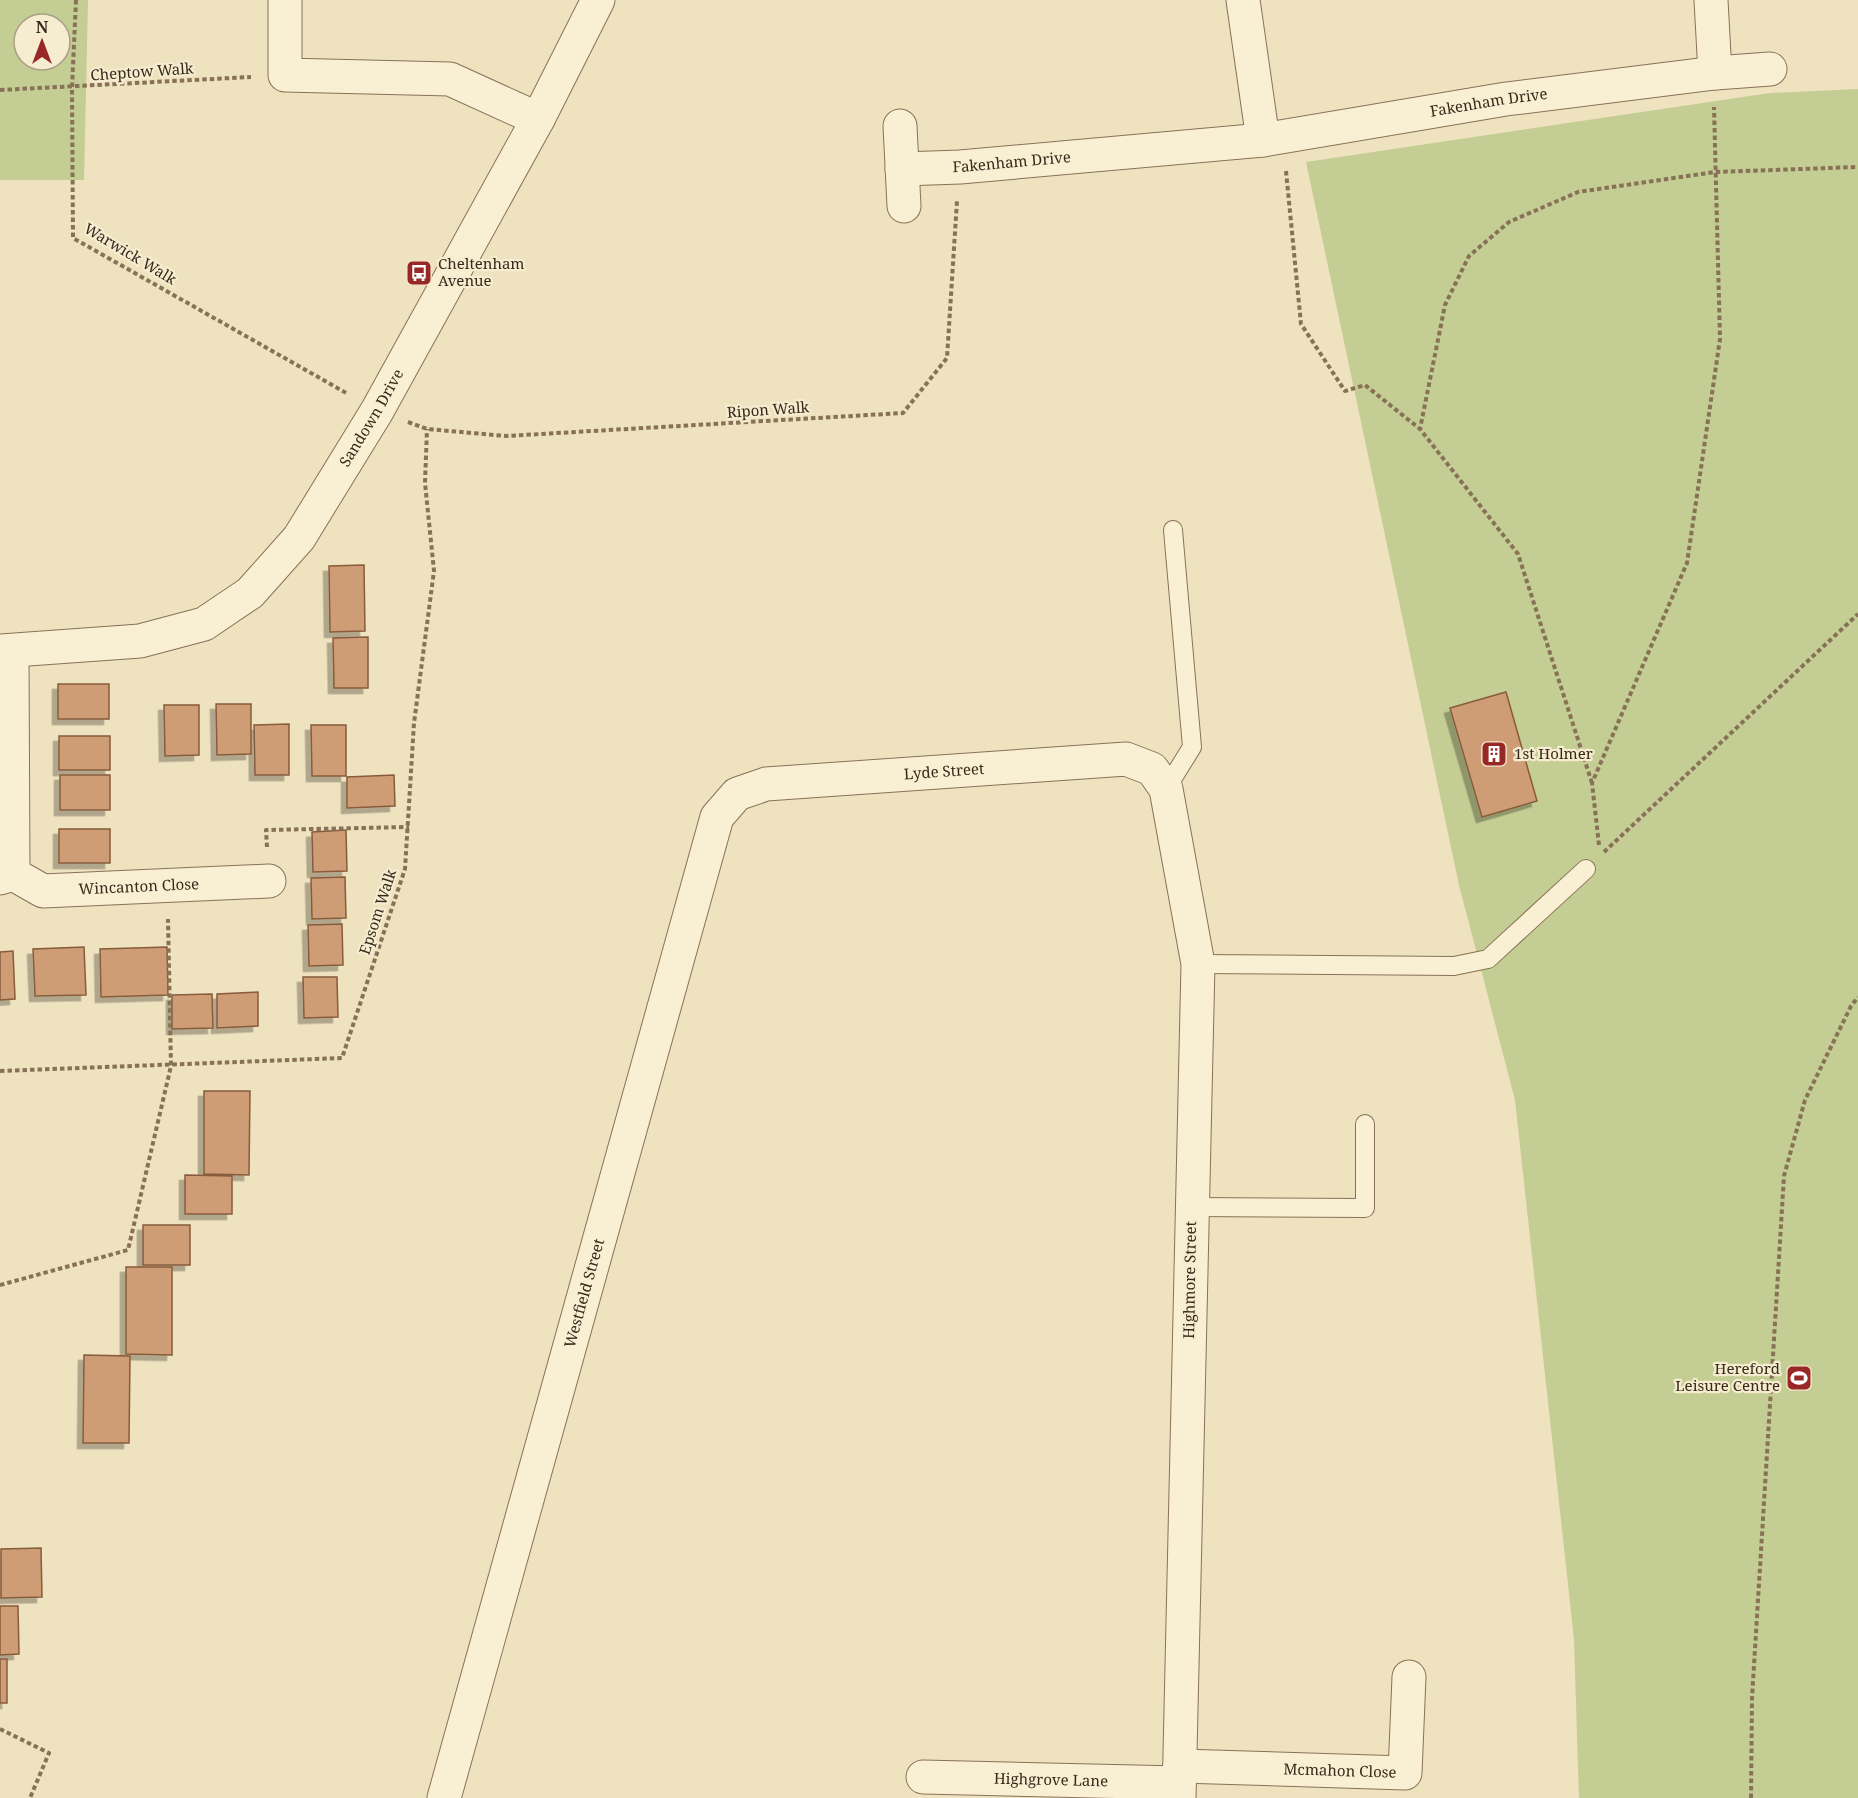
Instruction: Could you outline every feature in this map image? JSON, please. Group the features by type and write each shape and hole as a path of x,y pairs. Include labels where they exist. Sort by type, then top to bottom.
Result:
{"street":[{"path":"285,0 285,75 450,79 538,119"},
{"name":"Sandown Drive","path":"6,651 140,641 204,624 250,593 298,538 377,411 538,119 597,0"},
{"path":"1243,0 1273,139"},
{"path":"1711,0 1715,73"},
{"name":"Fakenham Drive","path":"902,169 960,167 1273,139 1506,99 1715,73 1770,69"},
{"path":"900,126 904,206"},
{"name":"Wincanton Close","path":"6,651 6,876 43,891 269,881"},
{"name":"Lyde Street","path":"737,794 766,784 1126,759 1159,779"},
{"name":"Highmore Street","path":"1159,779 1198,964 1179,1782"},
{"name":"Westfield Street","path":"444,1798 717,817 737,794"},
{"name":"Mcmahon Close","path":"1179,1782 1405,1773 1409,1677"},
{"name":"Highgrove Lane","path":"923,1777 1179,1782"}],"lane":[{"path":"1159,779 1192,747 1173,530"},
{"path":"1198,964 1454,966 1488,960 1586,869"},
{"path":"1191,1207 1365,1208 1365,1125"}],"path":[{"name":"Warwick Walk","path":"76,0 72,88 73,238 377,411"},
{"path":"1592,783 1687,563 1720,339 1715,172 1715,73"},
{"name":"Cheptow Walk","path":"0,90 285,75"},
{"path":"1273,139 1301,324 1345,391 1365,385 1420,429 1518,554 1592,783 1600,856 1858,614"},
{"name":"Ripon Walk","path":"377,411 427,429 506,436 903,413 946,358 960,167"},
{"path":"1420,429 1445,305 1469,256 1509,222 1578,192 1715,172 1858,167"},
{"name":"Epsom Walk","path":"0,1071 342,1058 405,869 414,723 434,571 425,483 427,429"},
{"path":"269,881 266,830 409,827"},
{"path":"0,1285 128,1250 171,1066 168,885"},
{"path":"1751,1798 1752,1686 1784,1176 1805,1100 1851,1006 1858,997"},
{"path":"0,1729 49,1753 30,1798"}],"green space":[{"path":"0,0 88,0 84,180 0,180"},
{"path":"1858,89 1858,1798 1579,1798 1574,1639 1515,1100 1459,885 1306,162 1770,93"}],"building":[{"path":"364,565 365,631 330,632 329,566"},
{"path":"368,637 368,688 334,688 333,638"},
{"path":"58,684 109,684 109,719 58,719"},
{"name":"1st Holmer","path":"1506,692 1537,801 1482,817 1450,708"},
{"path":"216,704 251,704 251,754 217,755"},
{"path":"164,705 199,705 199,755 165,756"},
{"path":"289,724 289,775 255,775 254,725"},
{"path":"311,725 346,725 346,776 312,776"},
{"path":"59,736 110,736 110,770 59,770"},
{"path":"60,775 110,775 110,810 60,810"},
{"path":"394,775 395,806 347,808 347,777"},
{"path":"59,829 110,829 110,863 59,863"},
{"path":"346,830 347,871 313,872 312,832"},
{"path":"345,877 346,918 312,919 311,878"},
{"path":"342,924 343,965 309,966 308,925"},
{"path":"84,947 86,995 35,996 33,949"},
{"path":"167,947 168,995 101,997 100,949"},
{"path":"13,951 15,999 0,1000 0,952"},
{"path":"303,977 337,977 338,1017 304,1018"},
{"path":"258,992 258,1026 217,1028 217,994"},
{"path":"212,994 213,1028 172,1029 172,995"},
{"path":"204,1091 250,1091 249,1175 204,1174"},
{"path":"185,1175 232,1176 232,1214 185,1214"},
{"path":"143,1225 190,1225 190,1265 143,1265"},
{"path":"126,1267 172,1267 172,1355 126,1354"},
{"path":"84,1355 130,1356 129,1443 83,1443"},
{"path":"41,1548 42,1597 1,1598 1,1549"},
{"path":"0,1606 18,1606 19,1654 0,1655"},
{"path":"0,1659 7,1659 7,1703 0,1703"}],"place":[{"name":"Cheltenham Avenue","path":"419,273"},
{"name":"1st Holmer","path":"1494,754"},
{"name":"Hereford Leisure Centre","path":"1799,1378"}]}
